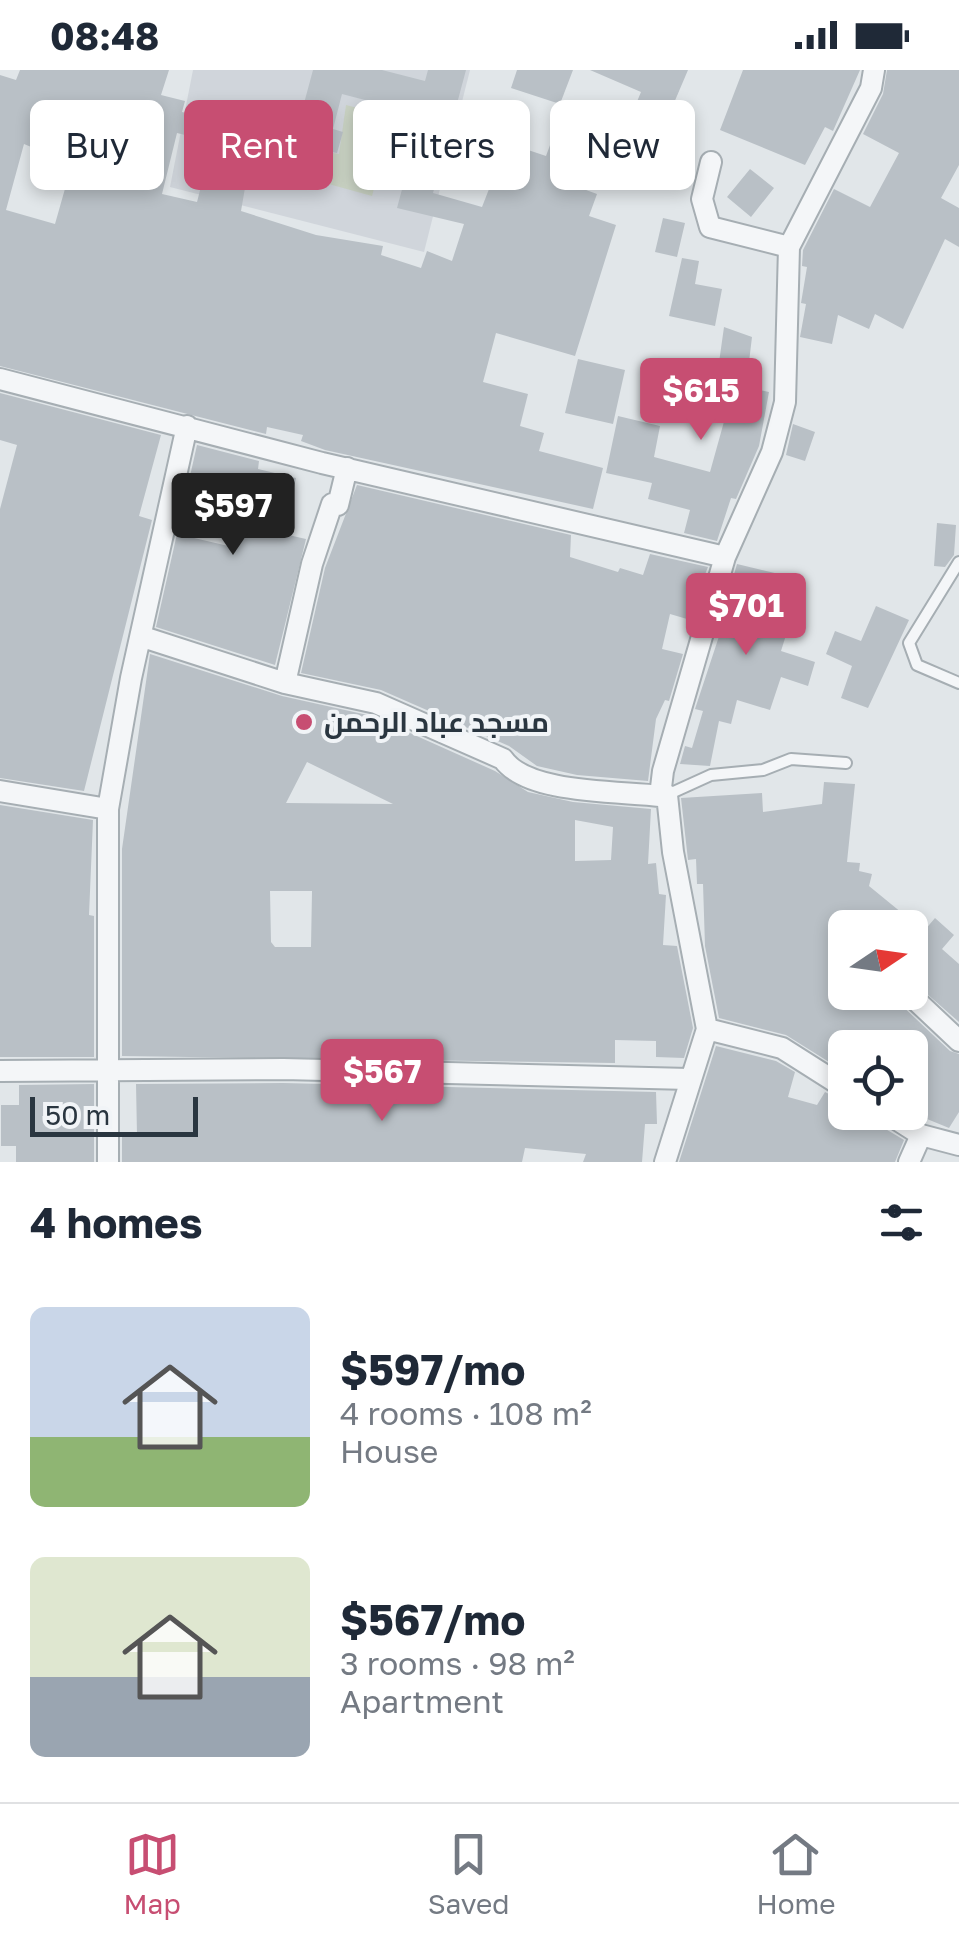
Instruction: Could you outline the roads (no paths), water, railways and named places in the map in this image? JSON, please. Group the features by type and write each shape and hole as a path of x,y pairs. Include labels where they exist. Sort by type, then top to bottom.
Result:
{"street":[{"path":"665,1162 678,1132 689,1079 707,1029 663,796 667,754 725,557 772,452 785,402 790,359 790,247 870,88 874,70"},
{"path":"712,162 702,199 710,227 790,247"},
{"path":"0,379 347,468 725,557"},
{"path":"108,1162 108,809 187,426"},
{"path":"285,682 312,564 332,504 338,505 347,468"},
{"path":"142,638 285,682 376,703 503,759 512,772 535,782 663,796"},
{"path":"0,792 108,809"},
{"path":"926,1010 959,1041"},
{"path":"707,1029 782,1048 828,1077"},
{"path":"0,1071 283,1069 689,1079"},
{"path":"914,1130 959,1145"},
{"path":"908,1162 921,1134"}],"lane":[{"path":"959,562 909,643 917,665 959,683"},
{"path":"663,796 711,775 762,770 791,760 846,763"}],"place":[{"name":"مسجد عباد الرحمن","path":"304,722"}]}
